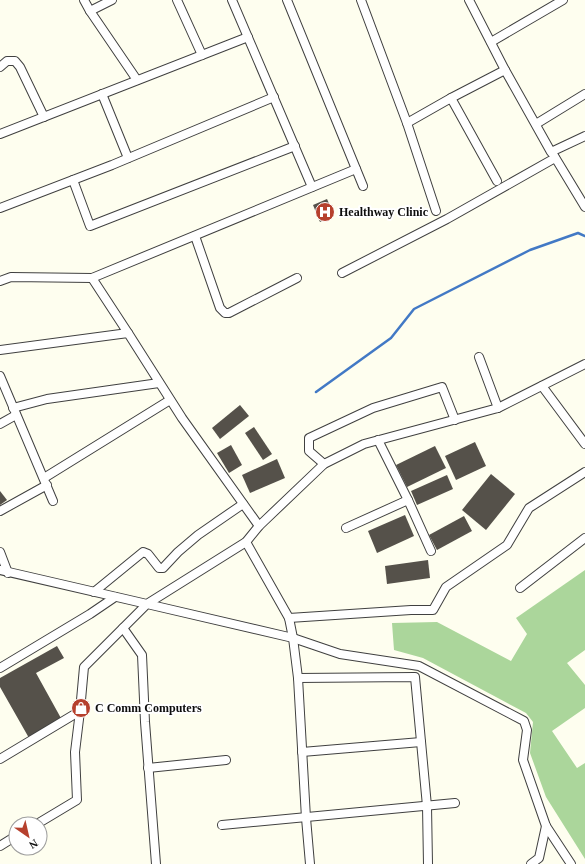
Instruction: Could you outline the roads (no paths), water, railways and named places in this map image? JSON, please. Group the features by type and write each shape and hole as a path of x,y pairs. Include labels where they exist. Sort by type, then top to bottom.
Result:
{"street":[{"path":"84,0 137,80"},
{"path":"90,11 112,0"},
{"path":"176,0 202,55"},
{"path":"232,0 312,187"},
{"path":"287,0 363,186"},
{"path":"361,0 407,123 436,211"},
{"path":"469,0 505,70 553,155 585,207"},
{"path":"491,42 563,0"},
{"path":"0,134 248,37"},
{"path":"0,67 7,61 15,62 20,67 44,117"},
{"path":"407,123 505,70"},
{"path":"102,94 128,158"},
{"path":"536,124 585,94"},
{"path":"0,208 128,158 274,97"},
{"path":"451,98 497,181"},
{"path":"342,273 447,219 585,136"},
{"path":"73,180 90,226 294,146"},
{"path":"0,281 11,277 92,278 356,169"},
{"path":"195,236 220,308 225,313 229,313 298,278"},
{"path":"92,278 182,418 259,526"},
{"path":"0,350 128,333"},
{"path":"479,357 498,408"},
{"path":"48,818 78,800 75,752 84,667 147,604 246,542 259,526 324,464 364,444 498,408 585,364"},
{"path":"0,376 53,501"},
{"path":"0,424 15,411 47,399 159,383"},
{"path":"542,386 585,444"},
{"path":"324,464 309,451 309,438 374,408 442,387 455,420"},
{"path":"0,511 170,400"},
{"path":"378,440 408,500 431,551"},
{"path":"289,618 432,610 446,587 507,545 530,508 585,472"},
{"path":"346,528 408,500"},
{"path":"94,592 143,552 148,554 159,568 162,568 198,535 243,504"},
{"path":"520,588 585,538"},
{"path":"246,542 289,618 293,638 298,678 310,864"},
{"path":"0,552 4,572 293,638 340,654 419,666 524,721 527,730 524,760 546,826 571,864"},
{"path":"0,668 90,614 115,597"},
{"path":"123,628 142,656 144,722 156,864"},
{"path":"298,678 415,677 427,806 428,864"},
{"path":"0,759 80,711"},
{"path":"302,752 421,742"},
{"path":"148,768 226,760"},
{"path":"222,825 455,803"},
{"path":"531,864 539,858 546,826"}],"waterway":[{"path":"316,392 391,338 414,309 530,250 578,233 585,236"}],"place":[{"name":"Healthway Clinic","path":"325,212"},
{"name":"C Comm Computers","path":"81,708"}]}
